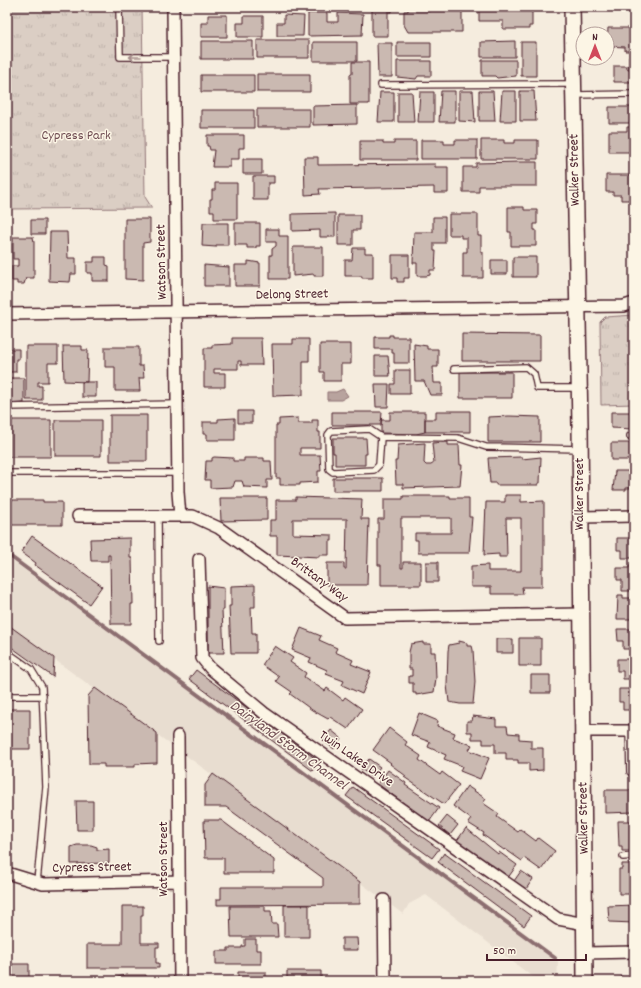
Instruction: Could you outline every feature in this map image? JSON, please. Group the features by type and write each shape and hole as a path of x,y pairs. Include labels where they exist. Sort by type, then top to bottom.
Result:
{"main road":[{"name":"Walker Street","path":"572,7 581,517 585,981"}],"street":[{"name":"Watson Street","path":"173,7 178,473 180,516"},
{"name":"Delong Street","path":"7,314 624,306 634,303"},
{"name":"Brittany Way","path":"78,516 193,516 219,528 345,618 581,614"},
{"path":"581,517 634,516"},
{"name":"Twin Lakes Drive","path":"199,559 202,658 210,668 264,713 558,919 585,924"},
{"path":"582,731 632,731"},
{"name":"Watson Street","path":"178,736 180,981"},
{"name":"Cypress Street","path":"7,873 43,884 179,881"},
{"path":"384,900 385,981"},
{"path":"585,953 634,952"}],"lane":[{"path":"119,7 120,58 174,58"},
{"path":"381,85 574,89 634,94"},
{"path":"454,369 526,367 534,374 537,388 579,388"},
{"path":"7,407 178,404"},
{"path":"381,437 379,465 374,470 333,472 329,469 328,435 331,431 369,429 381,437 458,438 486,447 580,449"},
{"path":"7,473 178,473"},
{"path":"158,517 159,641"},
{"path":"7,652 30,669 42,687 46,787 37,882"},
{"path":"7,696 43,696"},
{"path":"632,731 630,772 634,774"},
{"path":"623,857 634,856"}],"shaded area":[{"path":"343,389 348,396 341,400 327,400 327,392 336,392"},
{"path":"7,557 558,961 557,981 538,981 426,895 409,904 403,914 7,625"}],"green space":[{"name":"Cypress Park","path":"7,7 142,7 145,197 152,208 7,209"},
{"path":"634,315 634,404 601,405 600,322 605,317"}],"building":[{"path":"392,7 392,12 388,12 388,36 372,36 372,8"},
{"path":"479,7 524,7 524,9 532,9 532,26 529,26 529,29 503,29 503,21 479,21"},
{"path":"430,8 462,9 462,32 408,32 404,25 404,11 408,11 408,9 427,9 427,11 430,11"},
{"path":"308,13 327,13 327,22 338,22 338,13 363,14 362,35 308,36"},
{"path":"208,15 227,15 227,37 201,37 201,23 208,23"},
{"path":"284,15 304,16 303,36 277,36 277,23 284,23"},
{"path":"244,16 263,16 263,37 237,37 237,23 244,23"},
{"path":"615,28 634,28 634,51 625,51 625,47 615,46"},
{"path":"257,40 309,40 309,58 257,58"},
{"path":"201,41 253,41 253,59 201,59"},
{"path":"515,41 515,57 481,57 481,42"},
{"path":"313,42 357,42 357,61 313,61"},
{"path":"397,42 431,42 431,57 397,57"},
{"path":"521,42 536,42 536,76 521,76"},
{"path":"377,43 392,43 392,77 378,77"},
{"path":"629,56 634,56 634,82 614,82 614,66 627,66 627,69 629,69"},
{"path":"482,60 516,60 516,76 497,78 495,76 482,76"},
{"path":"397,61 431,61 431,76 418,76 416,79 397,77"},
{"path":"352,62 369,62 369,104 350,104 350,74 352,74"},
{"path":"257,74 310,74 310,92 257,92"},
{"path":"201,75 254,75 254,92 201,92"},
{"path":"441,91 455,91 455,122 439,122"},
{"path":"459,91 473,91 475,122 459,121"},
{"path":"479,91 493,91 495,121 479,121"},
{"path":"502,91 516,91 516,121 500,121"},
{"path":"520,91 534,91 536,121 520,121"},
{"path":"380,92 394,92 394,122 378,122"},
{"path":"398,92 412,92 414,122 398,122"},
{"path":"420,92 434,92 434,122 418,122"},
{"path":"357,105 357,124 313,125 313,106"},
{"path":"609,107 634,107 634,123 609,123"},
{"path":"257,109 310,109 310,127 257,127"},
{"path":"201,110 254,110 254,128 201,128"},
{"path":"627,127 634,127 634,152 609,152 609,131 627,131"},
{"path":"207,135 244,135 244,148 239,148 239,159 230,159 230,167 212,167 214,150 210,150 209,146 207,146"},
{"path":"421,140 444,140 444,144 455,144 455,140 477,140 477,159 421,159"},
{"path":"481,140 504,140 504,143 515,143 515,140 538,140 538,159 481,159"},
{"path":"360,141 383,141 383,144 394,144 394,141 416,141 416,160 360,160"},
{"path":"631,154 634,154 634,167 631,167"},
{"path":"304,157 318,157 318,165 435,164 435,167 448,167 448,193 434,193 434,187 319,189 320,194 305,195"},
{"path":"243,159 262,159 262,174 243,174"},
{"path":"537,162 537,186 479,186 479,192 463,192 463,167 476,167 476,163"},
{"path":"606,175 634,175 631,200 621,200 621,195 613,195 613,192 606,192"},
{"path":"253,176 274,176 274,183 268,183 268,200 253,200"},
{"path":"215,183 237,183 237,219 214,219 214,211 210,211 210,199 212,199 212,190 215,190"},
{"path":"508,207 524,207 524,210 537,210 537,224 534,224 534,230 536,230 536,246 511,246 511,232 508,232"},
{"path":"335,213 335,237 320,237 320,230 292,231 292,214"},
{"path":"449,214 478,214 478,236 481,236 481,252 483,252 483,278 463,278 463,252 467,252 467,238 461,238 461,235 449,235"},
{"path":"338,215 360,215 360,230 353,230 353,245 338,245"},
{"path":"433,217 445,217 445,243 434,243 434,251 436,251 435,270 430,270 430,275 417,276 417,263 413,263 414,232 433,232"},
{"path":"125,219 150,219 150,242 143,243 143,280 125,279"},
{"path":"31,220 45,220 45,234 31,234"},
{"path":"203,223 228,223 228,245 216,245 216,247 202,246"},
{"path":"235,223 260,223 260,246 256,246 256,248 247,248 247,245 235,245"},
{"path":"266,229 279,229 279,236 288,236 288,279 270,279 270,255 272,255 272,249 276,246 276,242 266,242"},
{"path":"7,230 9,230 9,247 7,247"},
{"path":"50,232 67,232 68,258 76,258 76,274 71,274 70,282 49,281"},
{"path":"13,237 33,237 34,278 26,278 24,284 17,284 17,281 12,281 12,266 18,266 18,259 13,259"},
{"path":"293,247 323,247 323,276 314,276 314,274 293,276"},
{"path":"353,248 365,248 365,253 373,253 373,278 362,278 362,276 345,276 345,260 352,260"},
{"path":"392,255 409,255 409,278 404,278 404,282 397,282 397,278 392,278"},
{"path":"94,257 106,257 106,265 109,266 109,281 92,281 92,273 87,273 87,262 94,262"},
{"path":"513,257 536,257 536,277 513,277"},
{"path":"491,260 507,260 507,274 491,274"},
{"path":"248,261 260,263 260,286 235,286 235,265 248,265"},
{"path":"204,265 229,267 229,286 204,286"},
{"path":"462,334 540,335 540,361 462,361"},
{"path":"389,335 393,335 393,337 409,337 409,363 394,363 394,353 392,353 392,349 375,349 375,337 389,337"},
{"path":"232,338 261,338 262,365 241,365 241,361 238,361 238,369 214,369 214,373 225,373 225,387 204,387 204,348 212,348 212,345 232,344"},
{"path":"293,339 309,339 309,361 303,361 303,395 273,396 272,344 293,344"},
{"path":"320,344 351,344 351,364 341,364 341,381 324,381 324,372 320,372"},
{"path":"414,344 427,346 427,349 438,349 438,367 433,367 434,383 442,383 442,395 430,395 424,381 415,381"},
{"path":"26,346 58,346 58,363 48,363 48,382 38,382 38,386 42,386 42,400 26,400"},
{"path":"63,346 82,346 82,350 88,350 87,382 64,381"},
{"path":"105,347 139,347 139,366 143,366 144,378 139,378 140,391 115,391 115,367 105,367"},
{"path":"7,349 19,349 19,359 16,359 16,372 8,372 8,378 24,378 24,403 7,404"},
{"path":"375,356 388,356 390,376 375,376"},
{"path":"395,370 410,370 410,394 391,394 391,384 395,384"},
{"path":"460,372 512,372 512,398 460,398"},
{"path":"82,382 96,382 96,397 82,397"},
{"path":"375,384 389,384 388,407 376,407"},
{"path":"238,411 252,411 252,423 238,423"},
{"path":"436,411 470,411 470,432 425,432 425,419 436,419"},
{"path":"332,412 382,412 381,425 332,425"},
{"path":"390,412 425,412 425,432 416,434 381,433 381,420 390,420"},
{"path":"611,412 634,412 634,429 611,428"},
{"path":"110,415 147,415 147,461 110,461"},
{"path":"488,417 540,417 540,442 488,442"},
{"path":"235,418 235,440 207,440 207,434 203,434 203,422 218,422 218,419"},
{"path":"298,418 298,423 312,423 312,420 318,420 320,448 300,448 300,455 320,455 321,471 318,471 318,482 300,483 300,485 280,485 280,478 276,478 276,425 279,425 279,419"},
{"path":"7,420 51,420 51,457 7,457"},
{"path":"55,420 101,420 101,456 55,456"},
{"path":"333,438 366,438 367,454 365,454 365,465 335,465"},
{"path":"448,442 448,445 459,445 460,465 462,465 460,486 403,488 403,484 396,484 395,461 397,461 398,445 425,443 424,463 426,465 431,465 434,463 432,443"},
{"path":"634,442 634,460 611,460 611,443"},
{"path":"522,457 522,459 541,457 540,483 538,483 538,485 496,485 496,483 490,483 488,458"},
{"path":"212,458 233,458 233,461 244,461 244,458 264,458 264,461 271,461 272,480 267,480 267,488 244,487 242,481 235,481 233,487 210,488 210,480 205,480 206,461 212,461"},
{"path":"615,471 634,471 634,488 626,488 626,490 613,490"},
{"path":"333,478 383,478 383,491 333,491"},
{"path":"505,495 521,495 521,502 544,501 544,568 542,568 542,587 522,587 523,594 491,594 491,587 471,587 471,566 488,565 488,571 521,571 521,518 506,518 507,557 499,557 499,554 484,555 486,502 505,502"},
{"path":"403,496 450,496 450,498 469,498 469,517 472,517 469,553 418,553 418,540 415,540 415,533 451,533 451,518 401,518 401,568 403,568 403,562 421,562 421,585 381,585 381,565 378,565 378,519 384,519 384,499 403,499"},
{"path":"296,497 362,499 361,519 369,519 367,585 327,585 327,563 344,563 344,569 346,569 347,519 293,519 293,534 332,535 332,541 329,541 329,555 319,555 319,557 277,555 277,536 270,536 270,520 276,520 276,500 296,500"},
{"path":"220,498 267,498 267,520 221,521"},
{"path":"7,500 43,500 43,502 62,502 62,525 7,525"},
{"path":"32,536 102,586 89,604 35,565 36,563 21,552"},
{"path":"130,538 133,604 131,604 131,624 111,624 110,555 108,555 108,561 91,561 90,539"},
{"path":"617,538 634,538 634,558 622,558 622,550 617,550"},
{"path":"426,562 438,562 438,582 426,582"},
{"path":"629,565 634,565 634,591 622,591 622,580 617,580 617,568 629,568"},
{"path":"255,585 255,607 251,607 252,633 256,633 256,653 231,653 229,606 231,606 231,586"},
{"path":"208,586 224,588 224,610 222,610 224,653 208,653"},
{"path":"618,595 623,595 623,598 634,598 634,619 617,619"},
{"path":"7,624 54,658 53,677 7,644"},
{"path":"301,628 321,636 319,640 337,648 335,652 353,660 351,664 371,672 362,694 342,685 344,681 326,674 327,670 309,662 311,658 292,650"},
{"path":"617,629 634,629 634,649 623,649 623,641 618,641"},
{"path":"519,638 541,638 541,666 519,666"},
{"path":"496,639 513,639 513,653 496,653"},
{"path":"459,641 467,643 467,646 472,646 473,650 475,682 473,704 449,702 447,685 448,651 449,645 459,643"},
{"path":"423,642 423,644 431,644 431,652 435,652 436,678 434,692 416,695 416,693 413,693 413,683 409,683 409,676 412,676 412,669 409,669 409,652 411,644"},
{"path":"275,646 293,658 290,662 306,673 304,677 325,691 327,688 343,700 345,697 362,709 348,729 330,717 328,719 312,710 290,694 292,692 276,681 279,677 262,665"},
{"path":"617,659 634,659 634,679 623,679 623,671 617,671"},
{"path":"196,670 320,762 313,771 189,679"},
{"path":"531,675 550,675 550,693 531,693"},
{"path":"95,688 157,733 157,763 135,764 135,767 104,767 104,764 89,764 88,696"},
{"path":"619,689 634,689 634,710 623,710 623,702 619,702"},
{"path":"7,709 30,709 30,749 7,749"},
{"path":"419,713 438,721 437,726 455,733 453,738 472,745 469,750 489,758 480,779 460,771 462,766 444,759 446,755 428,747 430,742 411,735"},
{"path":"473,716 496,719 496,726 507,726 508,733 519,734 519,739 531,740 531,748 543,748 543,770 529,771 529,763 518,763 518,760 506,760 506,753 495,753 495,744 483,744 483,739 472,739 472,732 467,732 467,721 472,721"},
{"path":"389,728 407,742 405,745 421,756 419,760 440,775 442,772 459,785 444,804 404,777 406,776 373,750"},
{"path":"331,730 341,738 334,749 323,740"},
{"path":"369,759 380,767 372,777 361,769"},
{"path":"388,770 406,783 405,785 439,808 429,822 378,784"},
{"path":"213,774 360,882 360,904 217,905 217,899 221,899 221,887 323,887 323,878 226,807 205,807 205,785"},
{"path":"467,786 486,799 483,803 499,814 497,817 518,832 520,829 536,841 538,838 555,851 541,870 524,858 522,861 483,835 484,833 468,823 471,819 453,806"},
{"path":"353,787 439,849 432,858 346,796"},
{"path":"605,790 634,790 634,812 605,813"},
{"path":"76,801 93,801 93,830 77,830"},
{"path":"447,816 458,825 450,835 439,826"},
{"path":"204,820 221,820 274,860 274,873 224,873 224,858 205,858"},
{"path":"618,821 634,821 634,851 622,851 622,846 619,846"},
{"path":"466,828 498,854 499,852 517,865 507,879 456,842"},
{"path":"77,845 91,845 97,847 97,850 109,849 109,863 71,864 71,847"},
{"path":"444,853 531,916 524,926 438,862"},
{"path":"622,864 634,864 634,894 619,894 619,869 622,869"},
{"path":"521,871 533,879 526,889 514,881"},
{"path":"284,905 309,905 309,937 284,937"},
{"path":"634,905 634,923 609,922 608,906"},
{"path":"122,906 143,906 143,915 141,915 141,943 159,943 159,947 156,947 156,963 159,963 159,968 87,968 87,944 122,944"},
{"path":"230,906 265,906 265,911 271,911 272,924 277,924 278,937 231,937"},
{"path":"342,938 357,938 358,950 342,950"},
{"path":"245,939 256,939 256,950 261,950 261,964 216,964 216,951 228,951 228,948 242,948 242,946 245,946"},
{"path":"7,964 29,964 29,981 7,981"},
{"path":"287,971 321,971 321,981 287,981"},
{"path":"238,972 266,972 266,981 238,981"},
{"path":"126,975 146,975 146,979 149,979 149,981 109,981 109,979"},
{"path":"621,976 626,980 628,977 633,981 618,981"}],"waterway":[{"name":"Dairyland Storm Channel","path":"7,554 555,958"}]}
